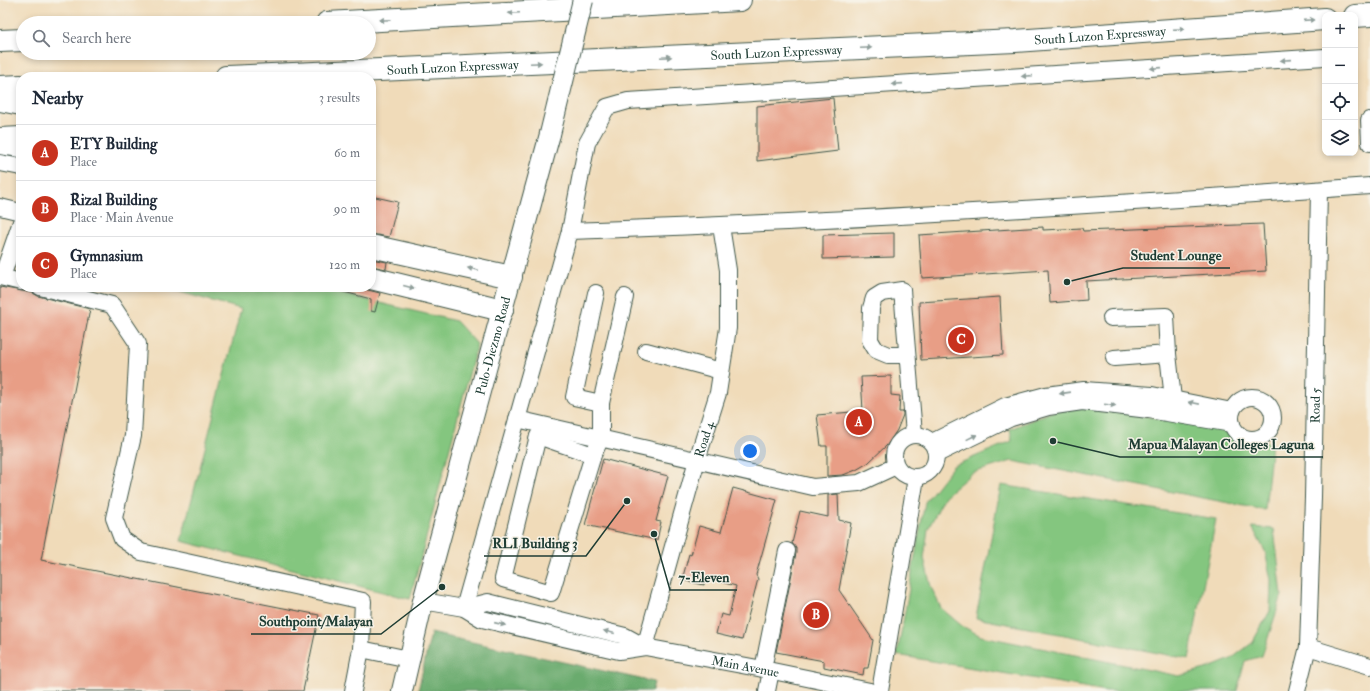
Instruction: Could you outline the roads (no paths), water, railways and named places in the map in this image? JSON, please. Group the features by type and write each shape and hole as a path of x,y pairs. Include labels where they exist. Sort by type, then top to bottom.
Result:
{"highway":[{"path":"376,20 740,0"},
{"path":"1358,16 1370,15"},
{"name":"South Luzon Expressway","path":"330,72 1015,41 1322,18"},
{"path":"0,41 16,40"},
{"path":"376,75 413,68"},
{"path":"0,87 16,86"},
{"path":"0,100 16,103"},
{"path":"376,247 511,277"},
{"path":"376,279 502,310"}],"main road":[{"name":"Pulo-Diezmo Road","path":"402,691 423,601 550,134 583,0"}],"street":[{"path":"464,608 570,231 587,143 607,107 628,101 1322,57"},
{"path":"1365,120 1370,143"},
{"path":"0,136 16,135"},
{"path":"0,146 16,148"},
{"path":"0,163 16,166"},
{"path":"570,231 721,226 1370,186"},
{"name":"Road 5","path":"1297,691 1308,647 1314,489 1319,190"},
{"path":"0,207 16,211"},
{"name":"Road 4","path":"644,647 697,460 718,393 728,328 728,270 721,226"},
{"path":"16,236 1,277 16,281"},
{"path":"60,292 112,305 138,344 133,436 114,518 122,539 141,552 363,601 361,649 353,691"},
{"path":"596,293 574,397 601,404"},
{"path":"593,455 538,436 503,579 551,593 593,455 601,438 601,404 625,297"},
{"path":"1111,318 1166,316 1168,354 1173,399"},
{"path":"646,351 721,371"},
{"path":"1114,358 1168,354"},
{"path":"907,355 914,434"},
{"path":"1084,390 1152,395 1173,399 1232,418 1082,402 1048,407 1011,418 934,448 1005,406 1046,395 1084,390"},
{"path":"517,419 813,487 859,483 896,466"},
{"path":"914,434 927,437 934,448 936,461 934,468 923,476 916,478 904,474 896,466 894,452 901,440 907,436 914,434"},
{"path":"880,691 916,478"},
{"path":"767,691 767,670 787,552"},
{"name":"Main Avenue","path":"423,601 464,608 482,619 619,651 644,647 870,691"},
{"path":"1308,647 1370,666"},
{"path":"361,649 409,659"}],"place":[{"name":"Student Lounge","path":"1067,282"},
{"name":"Gymnasium","path":"961,340"},
{"name":"ETY Building","path":"859,422"},
{"name":"Mapua Malayan Colleges Laguna","path":"1053,441"},
{"name":"RLI Building 3","path":"627,501"},
{"name":"7-Eleven","path":"654,534"},
{"name":"Southpoint/Malayan","path":"442,587"},
{"name":"Rizal Building","path":"816,615"}]}
